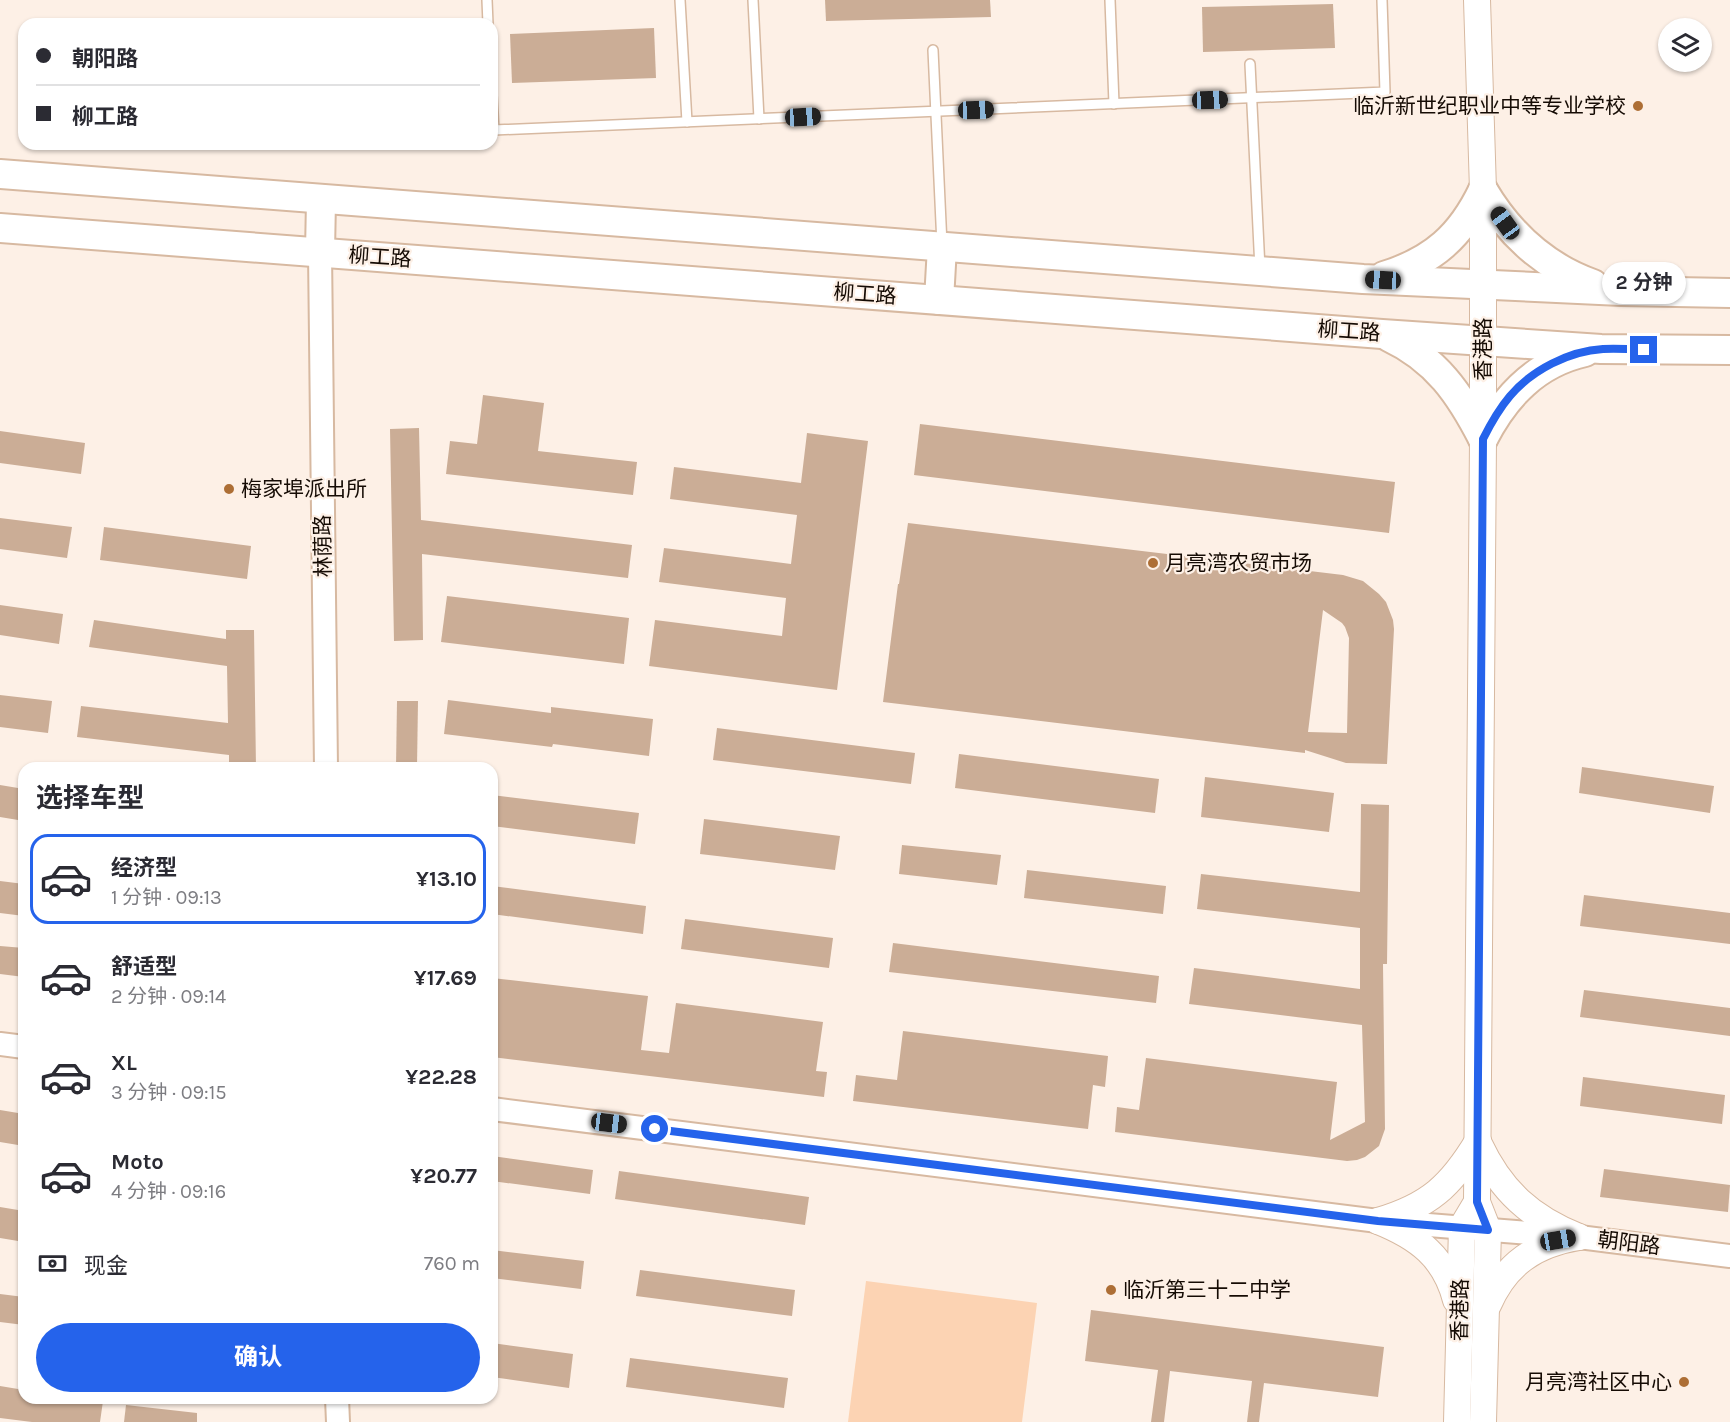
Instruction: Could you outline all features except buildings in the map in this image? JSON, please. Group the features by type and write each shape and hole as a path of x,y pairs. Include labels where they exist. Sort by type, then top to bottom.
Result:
{"main road":[{"name":"香港路","path":"1477,0 1483,190 1477,1202 1488,1230 1483,1422"},
{"path":"0,174 1363,279 1621,291 1730,293"},
{"path":"1363,279 1402,271 1436,252 1464,224 1483,190"},
{"path":"1483,190 1505,223 1533,251 1565,272 1602,287 1621,291"},
{"path":"320,252 321,200"},
{"name":"柳工路","path":"0,228 1382,334 1601,349 1730,350"},
{"path":"939,300 942,247"},
{"path":"1382,334 1418,354 1443,375 1468,408 1483,439"},
{"path":"1483,439 1495,416 1511,395 1530,378 1568,357 1601,349"},
{"path":"1378,1221 1399,1215 1437,1193 1453,1178 1478,1140"},
{"path":"1478,1140 1488,1162 1517,1200 1557,1228 1579,1237"},
{"name":"香港路","path":"1457,1422 1462,1227 1477,1202"},
{"path":"1378,1221 1402,1230 1423,1245 1440,1264 1453,1287 1459,1312"},
{"path":"1485,1312 1493,1293 1505,1275 1520,1260 1538,1248 1558,1240 1579,1237"}],"street":[{"name":"林荫路","path":"320,252 326,762"},
{"path":"0,1044 18,1046"},
{"name":"朝阳路","path":"498,1110 1378,1221 1579,1237 1730,1256"},
{"path":"337,1404 338,1422"}],"lane":[{"path":"487,0 488,18"},
{"path":"680,0 687,122"},
{"path":"753,0 759,119"},
{"path":"1110,0 1114,104"},
{"path":"498,130 1385,92 1382,0"},
{"path":"933,50 942,247"},
{"path":"1250,64 1260,271"}],"shaded area":[{"path":"866,1281 1037,1303 1022,1422 848,1422"}],"place":[{"name":"临沂新世纪职业中等专业学校","path":"1638,106"},
{"name":"梅家埠派出所","path":"229,489"},
{"name":"月亮湾农贸市场","path":"1153,563"},
{"name":"临沂第三十二中学","path":"1111,1290"},
{"name":"月亮湾社区中心","path":"1684,1382"}],"route":[{"path":"655,1129 1378,1221 1488,1230 1477,1202 1483,439 1495,416 1511,395 1530,378 1552,364 1576,354 1601,349 1644,350"}]}
